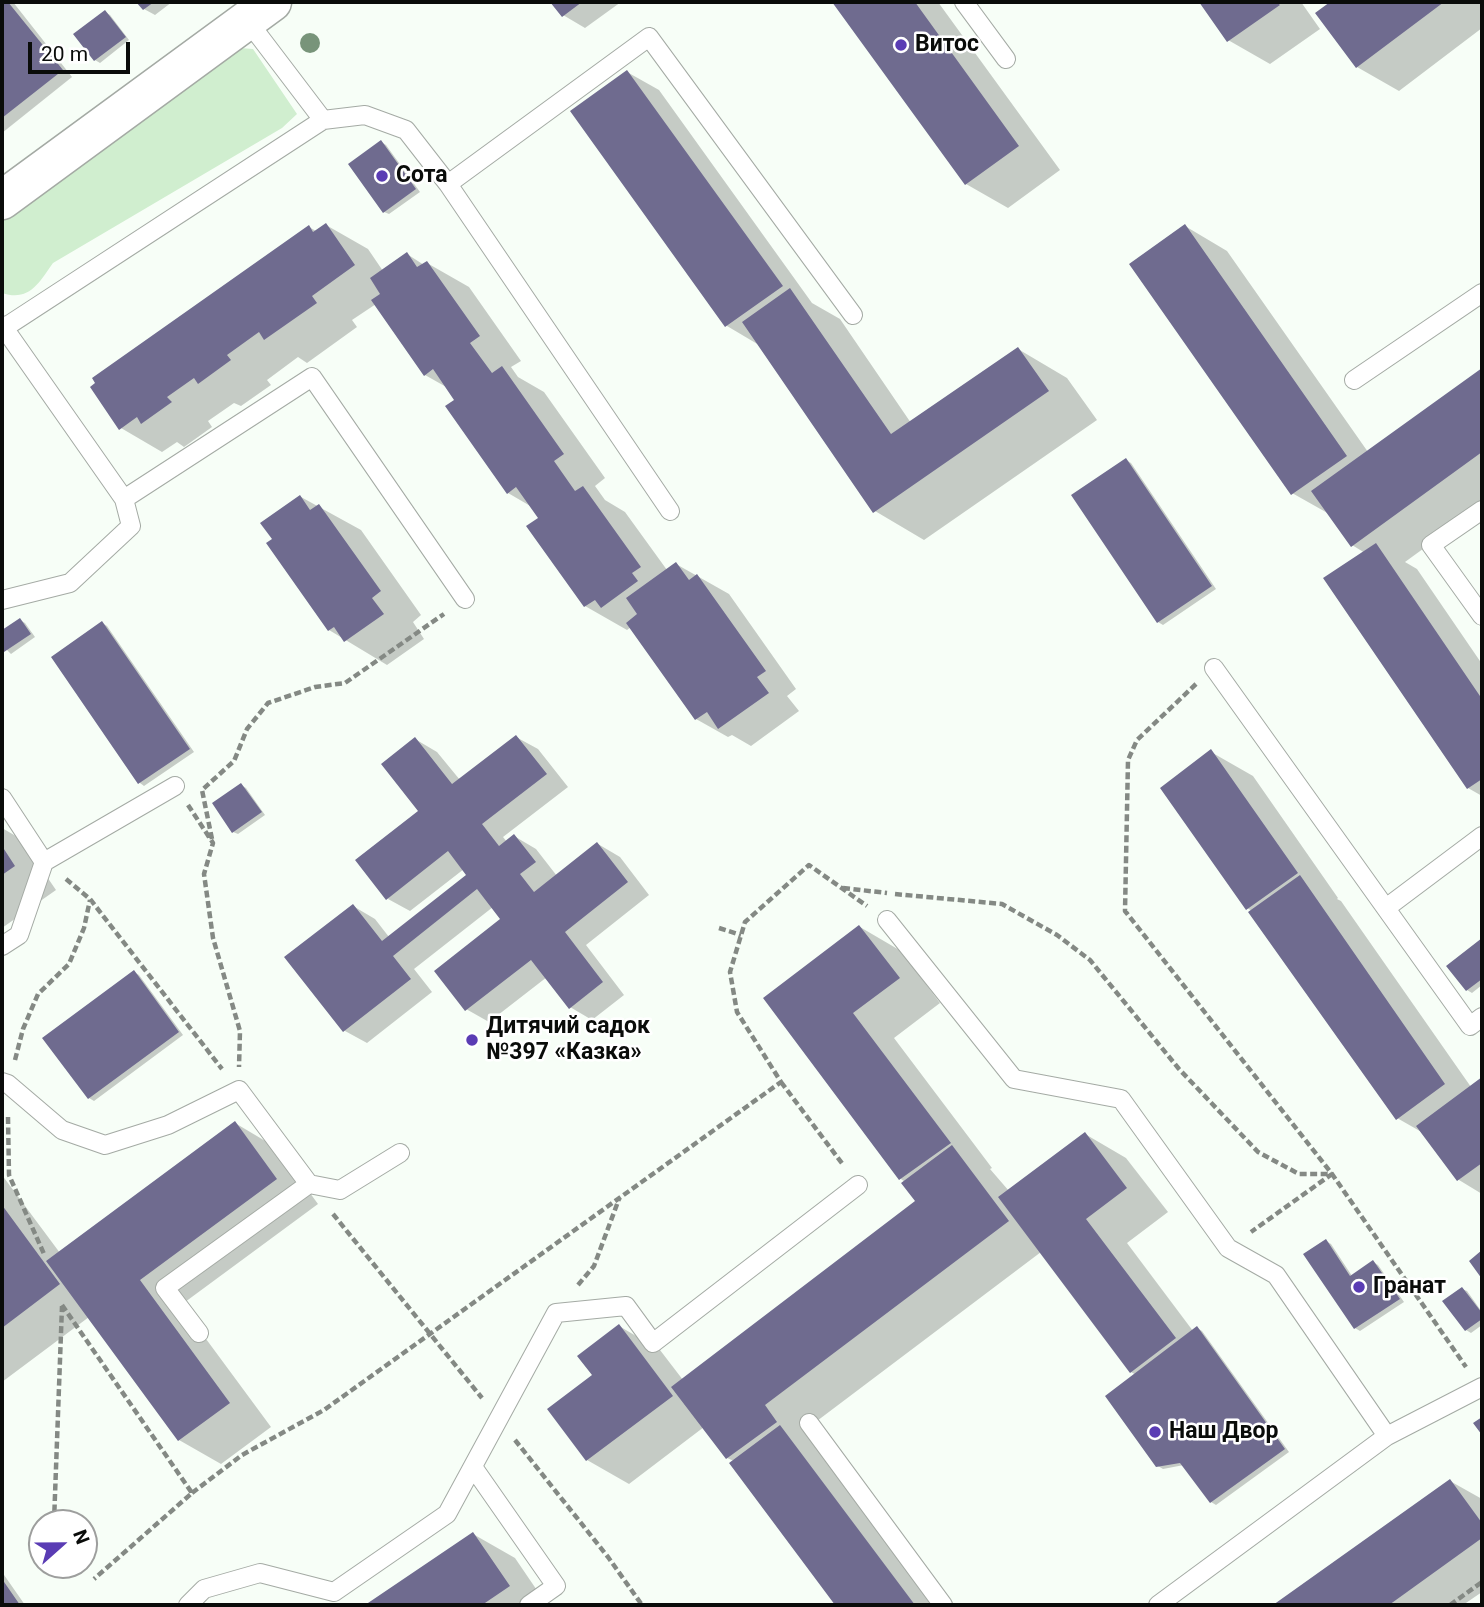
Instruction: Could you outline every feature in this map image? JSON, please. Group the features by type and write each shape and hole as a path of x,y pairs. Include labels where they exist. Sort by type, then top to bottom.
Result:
{"street":[{"path":"2,200 260,11"}],"lane":[{"path":"964,2 1006,59"},
{"path":"260,11 323,120"},
{"path":"448,184 649,37 853,315"},
{"path":"2,600 70,583 131,526 124,499 3,327 323,120 365,115 406,130 448,184 670,511"},
{"path":"1354,380 1482,293"},
{"path":"124,499 312,377 465,599"},
{"path":"1482,510 1431,545 1482,616"},
{"path":"1214,668 1470,1026 1482,1017"},
{"path":"2,946 19,935 44,862 175,786"},
{"path":"2,798 44,862"},
{"path":"1386,908 1482,836"},
{"path":"887,920 1014,1079 1121,1099 1228,1248 1276,1275 1387,1436"},
{"path":"5,1083 61,1130 105,1144 168,1125 239,1090 309,1184 340,1190 400,1153"},
{"path":"199,1333 165,1288 309,1184"},
{"path":"188,1605 204,1589 260,1573 334,1592 447,1514 556,1313 626,1306 653,1343 858,1185"},
{"path":"1158,1605 1387,1436 1481,1388"},
{"path":"809,1423 943,1605"},
{"path":"473,1467 556,1586 528,1605"}],"path":[{"path":"202,790 233,761 247,729 268,703 315,687 345,683 465,599"},
{"path":"1214,668 1137,740 1128,760 1125,911 1332,1174 1481,1388"},
{"path":"175,786 202,790"},
{"path":"175,786 214,843"},
{"path":"202,790 214,843 204,874 213,938 240,1031 239,1090"},
{"path":"44,862 90,900 239,1090"},
{"path":"858,1185 781,1082 737,1012 730,972 745,922 809,865 887,920"},
{"path":"842,888 1002,904 1057,935 1090,960 1179,1069 1258,1152 1299,1174 1332,1174"},
{"path":"44,1254 9,1175 5,1083 23,1028 38,994 69,964 84,928 90,900"},
{"path":"719,928 741,935"},
{"path":"98,1575 192,1493 242,1455 324,1410 781,1082"},
{"path":"1228,1248 1332,1174"},
{"path":"309,1184 608,1557 642,1605"},
{"path":"556,1313 594,1265 619,1199"},
{"path":"54,1509 62,1305 192,1493"},
{"path":"1450,1605 1482,1582"}],"green space":[{"path":"228,47 253,49 297,114 282,128 53,263 38,284 26,293 2,293 2,216"}],"building":[{"path":"2,2 8,2 63,70 2,118"},
{"path":"136,2 154,2 143,10"},
{"path":"550,2 582,2 562,17"},
{"path":"832,2 915,2 1019,146 965,185"},
{"path":"1199,2 1277,2 1280,5 1227,42"},
{"path":"1330,2 1444,2 1356,68 1315,13"},
{"path":"105,10 126,37 94,61 73,34"},
{"path":"627,70 783,286 725,327 570,111"},
{"name":"Сота","path":"381,140 416,189 383,213 348,164"},
{"path":"326,223 355,265 312,296 317,303 264,340 259,332 227,355 231,360 198,384 194,378 167,397 172,402 141,424 137,417 119,430 90,387 95,383 92,378 309,225 313,232"},
{"path":"1185,224 1347,456 1291,495 1129,264"},
{"path":"407,252 417,267 427,261 480,336 470,343 492,373 502,366 564,454 554,461 575,491 583,486 641,567 632,573 638,581 601,608 595,600 584,607 526,526 538,518 516,487 507,494 445,406 454,400 433,369 424,376 371,300 380,294 370,278"},
{"path":"790,288 891,434 1018,347 1049,391 873,513 742,322"},
{"path":"1482,368 1482,452 1351,547 1311,491"},
{"path":"1126,458 1212,586 1157,623 1071,495"},
{"path":"300,495 310,510 319,504 381,591 372,598 384,614 344,642 334,627 328,631 266,543 272,539 260,523"},
{"path":"1376,543 1482,699 1482,779 1467,789 1323,578"},
{"path":"676,562 689,580 697,574 766,671 757,677 769,693 718,729 707,712 695,720 626,623 637,614 626,598"},
{"path":"20,618 31,634 4,652 2,630"},
{"path":"102,621 190,749 138,784 51,657"},
{"path":"516,735 547,774 482,824 499,846 514,834 536,862 520,874 534,892 597,842 628,882 565,932 603,982 569,1009 531,960 465,1011 434,971 500,919 477,889 393,956 411,979 343,1032 284,957 353,904 382,941 466,875 448,851 386,900 355,860 418,811 381,764 415,737 452,784"},
{"path":"1211,749 1298,873 1246,910 1160,788"},
{"path":"241,783 262,812 232,833 212,803"},
{"path":"2,846 15,866 2,875"},
{"path":"1300,875 1445,1084 1396,1120 1248,912"},
{"path":"859,925 900,978 853,1013 951,1143 899,1180 763,998"},
{"path":"1482,938 1482,979 1466,991 1446,966"},
{"path":"134,970 179,1032 88,1099 42,1038"},
{"path":"1482,1077 1482,1163 1457,1181 1416,1126"},
{"path":"235,1121 277,1179 140,1280 230,1403 178,1441 46,1261"},
{"path":"1085,1132 1127,1188 1086,1219 1176,1338 1130,1373 998,1197"},
{"path":"952,1145 1009,1221 765,1405 777,1422 726,1459 671,1387 915,1201 901,1183"},
{"path":"2,1205 60,1284 2,1328"},
{"name":"Гранат","path":"1326,1239 1350,1276 1373,1260 1400,1299 1354,1329 1303,1254"},
{"path":"1482,1250 1482,1279 1469,1261"},
{"path":"1462,1287 1482,1313 1482,1319 1465,1331 1442,1301"},
{"path":"619,1324 673,1396 586,1461 547,1409 592,1375 577,1356"},
{"path":"1197,1326 1285,1449 1210,1503 1180,1463 1156,1467 1105,1396"},
{"path":"1482,1417 1482,1435 1473,1423"},
{"path":"780,1425 915,1605 835,1605 729,1463"},
{"path":"1450,1479 1482,1523 1482,1538 1389,1605 1273,1605"},
{"path":"473,1532 510,1586 482,1605 365,1605"},
{"path":"2,1579 20,1605 2,1605"}],"place":[{"name":"Витос","path":"901,45"},
{"name":"Сота","path":"382,176"},
{"name":"Дитячий садок №397 «Казка»","path":"472,1040"},
{"name":"Гранат","path":"1359,1287"},
{"name":"Наш Двор","path":"1155,1432"}]}
